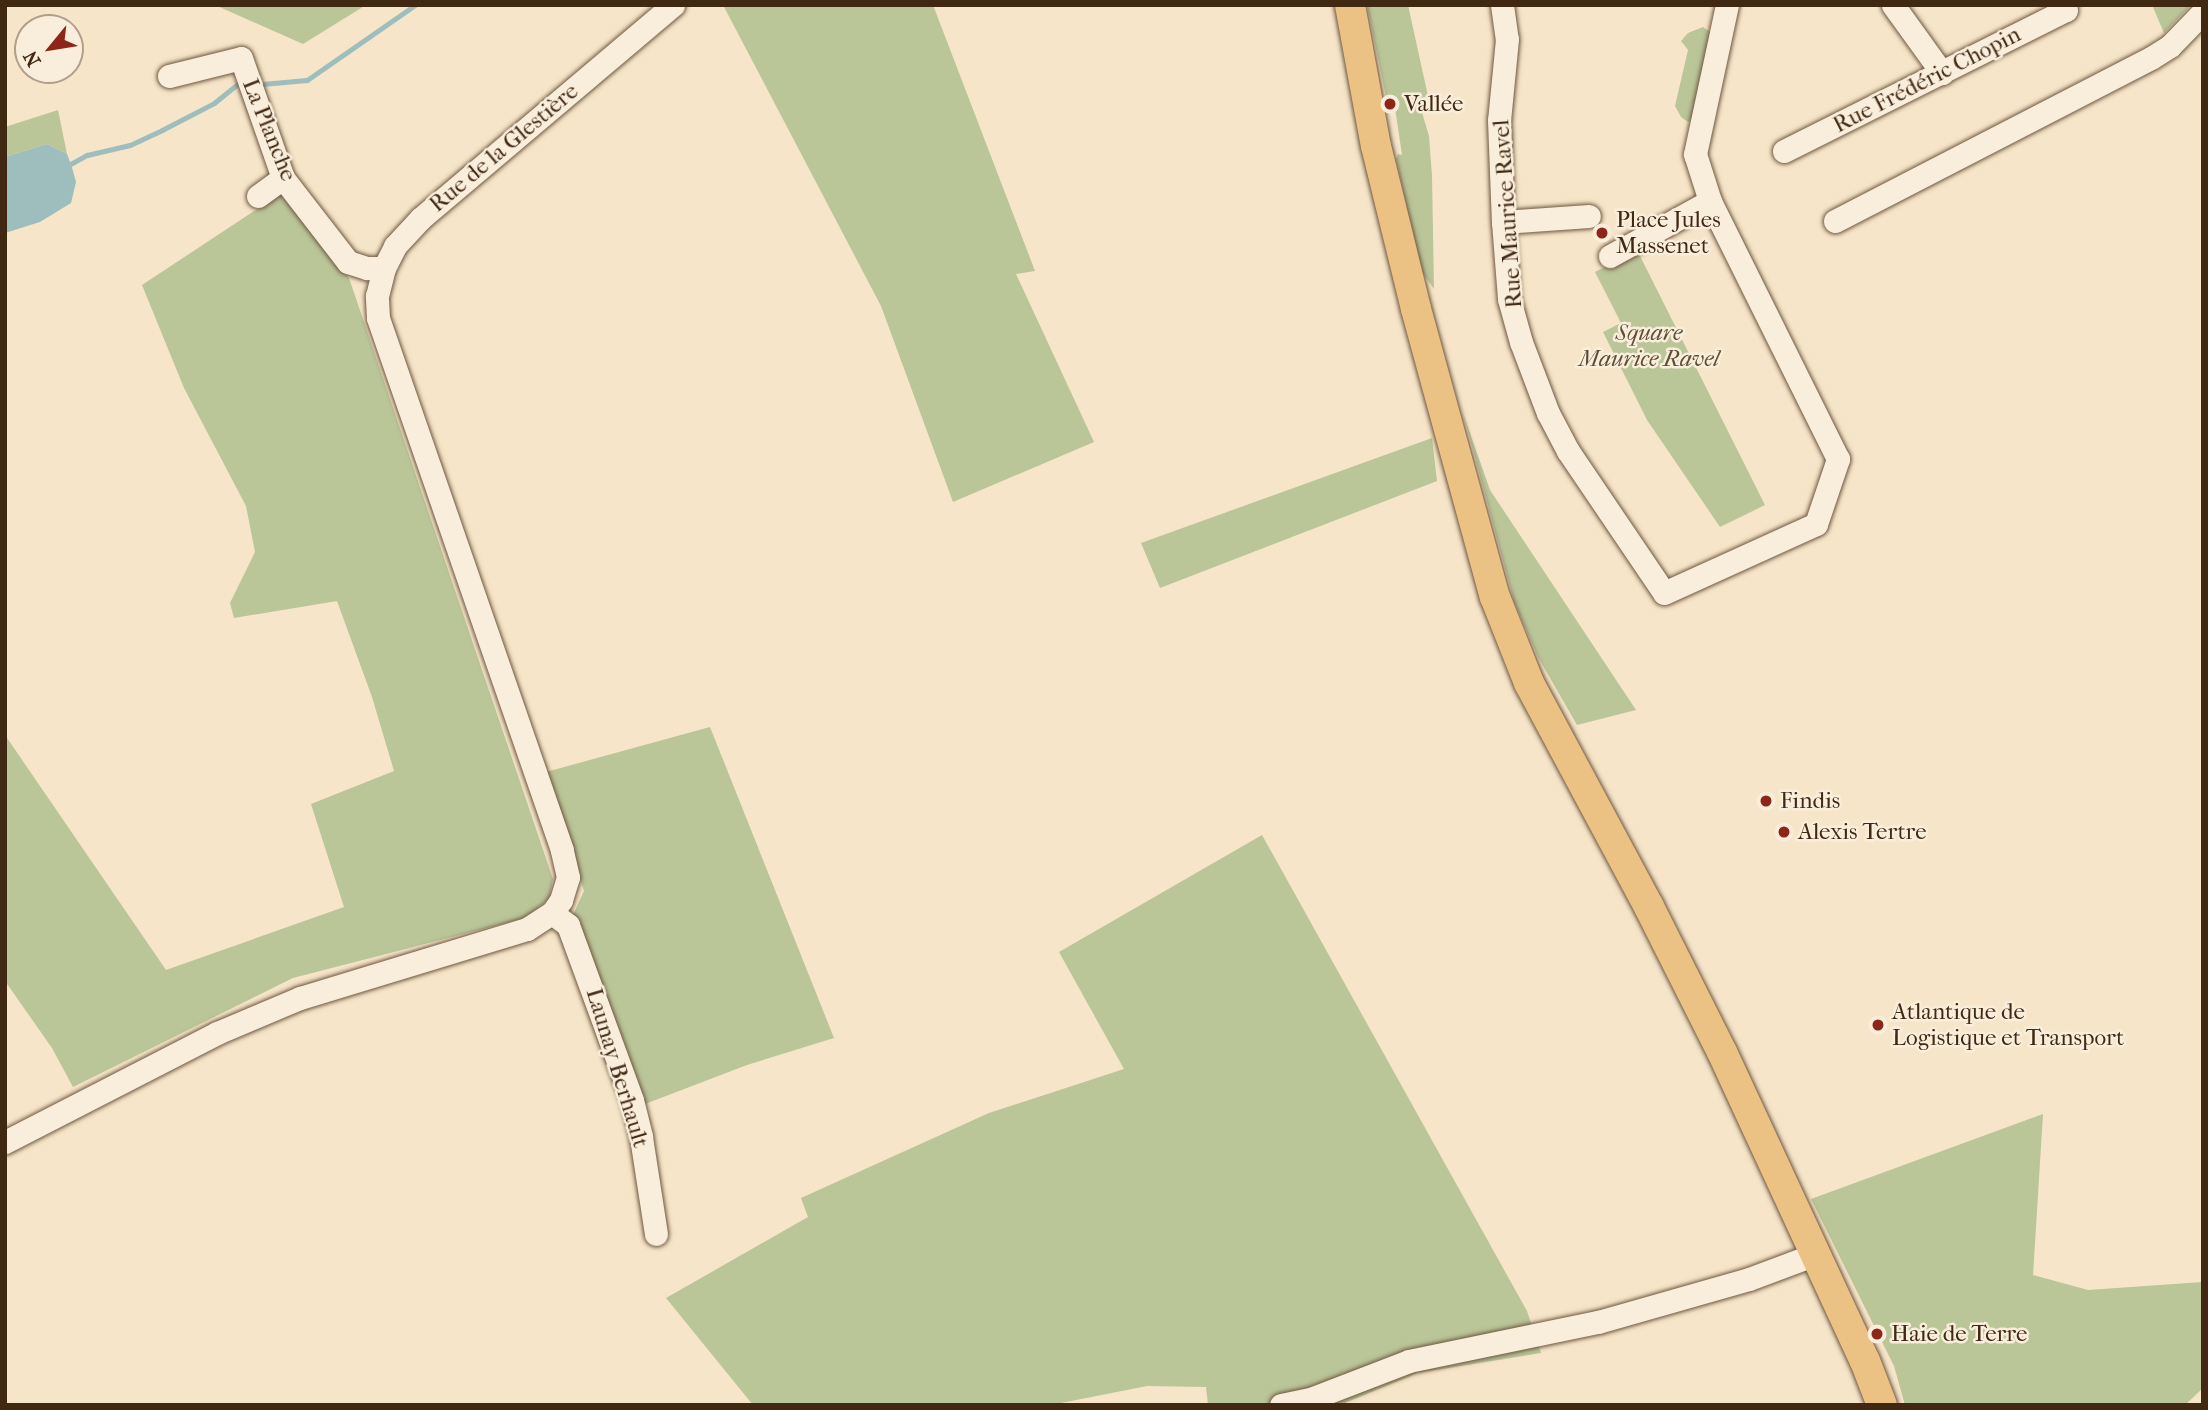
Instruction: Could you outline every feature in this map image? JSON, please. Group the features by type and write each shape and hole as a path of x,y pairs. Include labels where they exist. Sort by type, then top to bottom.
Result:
{"main road":[{"path":"1350,5 1376,146 1479,548 1495,597 1529,683 1668,943 1816,1254 1878,1404"}],"street":[{"name":"Rue de la Glestière","path":"552,913 561,900 568,877 562,850 378,318 377,296 384,268 395,246 421,218 673,5"},
{"name":"Rue Maurice Ravel","path":"1502,5 1507,39 1499,120 1509,299 1521,342 1548,413 1568,451 1664,593 1816,524 1838,459 1710,201"},
{"path":"1610,256 1710,201 1695,154 1727,5"},
{"path":"1893,5 1942,73"},
{"name":"Rue Frédéric Chopin","path":"1784,151 2066,10 2064,5"},
{"path":"1835,221 2151,58 2170,47 2203,12"},
{"name":"La Planche","path":"169,76 241,58 283,178 348,262 367,268 384,268"},
{"path":"258,196 283,178"},
{"path":"1503,222 1589,216"},
{"path":"5,1142 217,1033 288,1003 527,929 552,913"},
{"name":"Launay Berhault","path":"552,913 568,925 632,1100 641,1138 656,1234"},
{"path":"1281,1405 1312,1398 1409,1361 1598,1322 1749,1279 1816,1254"}],"green space":[{"path":"215,5 366,5 303,44"},
{"path":"723,5 933,5 1035,271 1016,274 1094,442 953,502 881,306"},
{"path":"1367,5 1408,5 1428,96 1418,99 1429,136 1434,289 1422,272 1396,159 1398,154 1402,155 1394,101 1386,97"},
{"path":"2152,5 2191,5 2164,33"},
{"path":"1703,27 1710,32 1693,119 1688,122 1681,117 1675,106 1688,50 1681,41 1688,33"},
{"path":"58,110 67,154 47,144 5,157 5,127"},
{"path":"280,194 349,278 553,879 549,899 525,918 293,978 73,1087 52,1048 5,981 5,735 166,970 344,907 311,804 394,771 372,697 337,601 234,618 230,603 255,552 246,506 184,388 142,285"},
{"name":"Square Maurice Ravel","path":"1637,250 1765,505 1720,527 1647,420 1603,332 1621,323 1595,272"},
{"path":"1463,413 1490,490 1636,710 1577,725 1538,657 1514,601"},
{"path":"1432,438 1437,481 1160,588 1141,543"},
{"path":"710,727 834,1038 747,1065 645,1104 573,915 584,891 546,772"},
{"path":"1262,835 1527,1311 1541,1353 1418,1373 1340,1405 1208,1405 1206,1387 1147,1386 1051,1405 753,1405 666,1298 808,1217 801,1198 989,1113 1124,1069 1059,952"},
{"path":"2043,1114 2033,1275 2088,1290 2203,1282 2203,1388 2185,1405 1905,1405 1894,1366 1811,1199"}],"water":[{"path":"47,144 67,154 76,182 71,203 40,222 5,233 5,157"}],"waterway":[{"path":"262,84 307,80 415,5"},
{"path":"65,167 87,155 130,145 162,130 214,103 242,80"}],"place":[{"name":"Vallée","path":"1390,104"},
{"name":"Place Jules Massenet","path":"1602,233"},
{"name":"Findis","path":"1766,801"},
{"name":"Alexis Tertre","path":"1784,832"},
{"name":"Atlantique de Logistique et Transport","path":"1878,1025"},
{"name":"Haie de Terre","path":"1877,1334"}]}
